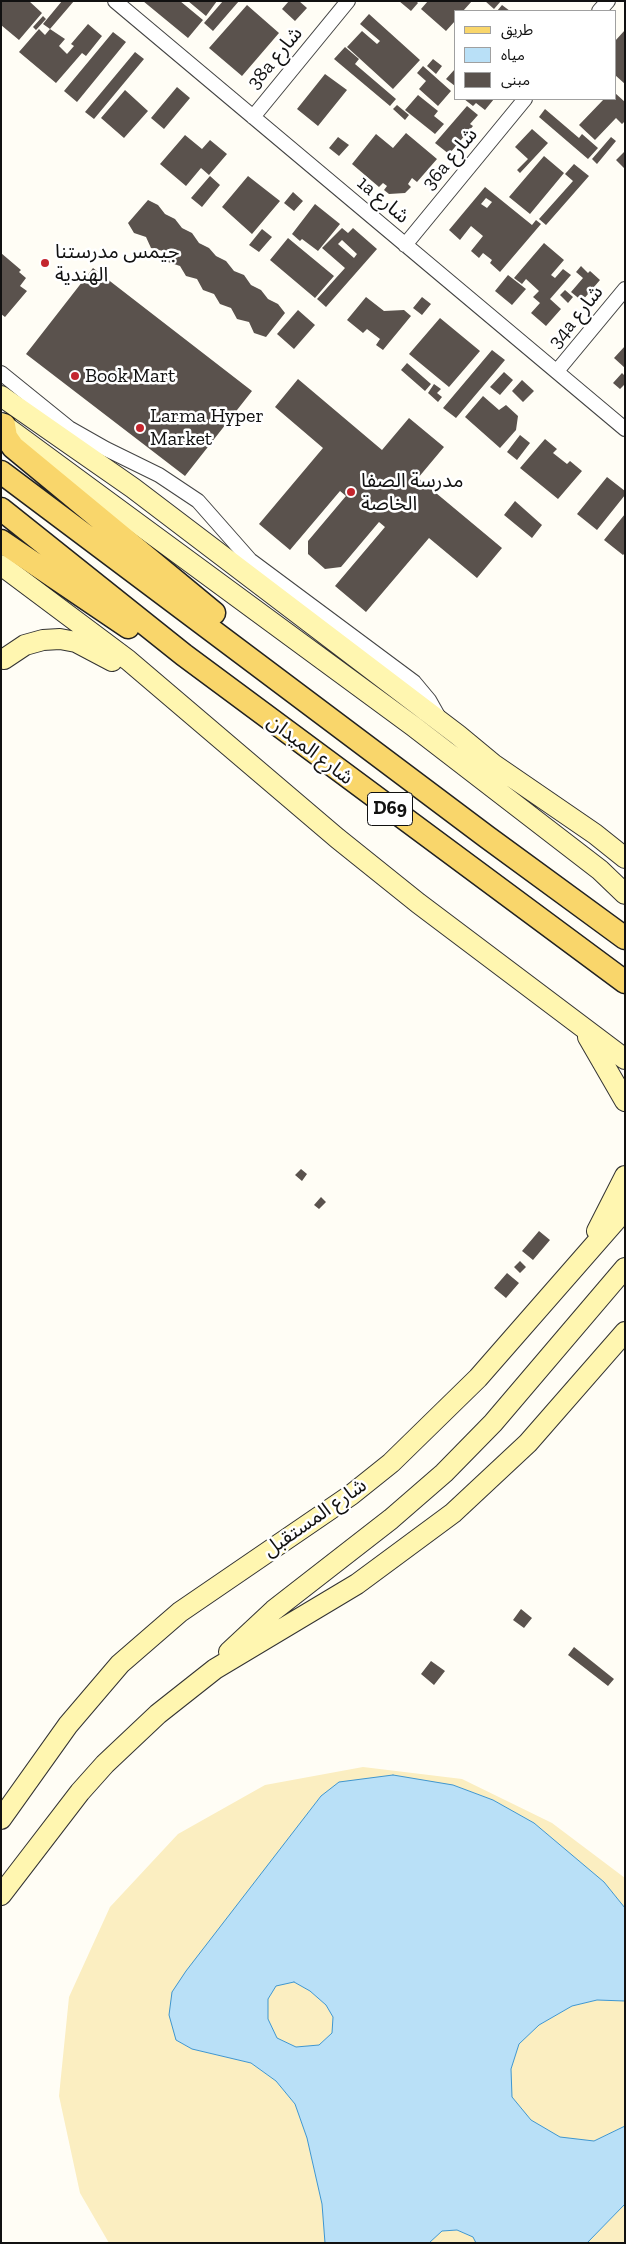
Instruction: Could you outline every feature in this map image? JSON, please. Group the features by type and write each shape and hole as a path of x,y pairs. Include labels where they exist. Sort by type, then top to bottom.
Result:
{"main road":[{"path":"1,396 133,488 493,764 596,834 625,858"},
{"path":"3,424 6,437 13,447 255,647 266,659 270,672"},
{"path":"3,424 413,726 600,870 625,894"},
{"name":"شارع الميدان","path":"1,472 619,934"},
{"name":"شارع الميدان","path":"1,509 184,655 625,982"},
{"path":"1,541 163,650 184,655"},
{"path":"1,565 128,660 418,903 625,1059"},
{"path":"4,659 25,645 43,640 60,639 76,642 112,661 128,660"},
{"path":"582,1026 625,1101"},
{"path":"583,1260 625,1176"},
{"name":"شارع المستقبل","path":"1,1819 68,1724 120,1664 180,1612 351,1495 391,1463 478,1378 625,1210"},
{"path":"215,1669 258,1623 391,1519 469,1448 625,1268"},
{"path":"1,1895 57,1820 105,1764 158,1714 215,1669 356,1584 453,1513 528,1443 625,1332"}],"street":[{"name":"1a شارع","path":"115,1 625,429"},
{"name":"38a شارع","path":"253,117 348,1"},
{"name":"36a شارع","path":"405,244 524,100"},
{"name":"34a شارع","path":"557,371 625,289"},
{"path":"1,373 69,428 106,450 159,475 198,501 250,560 414,682 430,700 440,722"}],"sand":[{"path":"363,1767 462,1779 552,1823 625,1878 625,1908 604,1882 534,1823 493,1800 453,1785 321,1796 261,1876 176,2040 192,2049 251,2063 276,2081 295,2104 307,2138 322,2204 325,2243 109,2243 80,2193 59,2096 69,1997 110,1907 178,1834 265,1785"},
{"path":"294,1982 310,1991 326,2005 333,2017 332,2033 319,2045 296,2047 277,2038 268,2019 268,1999 276,1985"},
{"path":"597,2000 625,2001 625,2126 594,2141 560,2138 531,2120 511,2097 511,2069 519,2044 539,2025 572,2006"},
{"path":"625,2204 625,2243 587,2243 596,2234"},
{"path":"457,2230 473,2237 476,2243 429,2243 442,2231"}],"water":[{"path":"393,1775 453,1785 493,1800 534,1823 604,1882 625,1908 625,2001 597,2000 572,2006 539,2025 519,2044 511,2069 512,2097 531,2120 560,2137 594,2141 625,2126 625,2204 587,2243 476,2243 473,2237 457,2230 442,2231 429,2243 325,2243 322,2204 307,2138 295,2104 276,2081 251,2063 192,2049 176,2040 169,2015 172,1992 186,1971 321,1796 339,1782","holes":["294,1982 310,1991 326,2005 333,2017 332,2033 319,2045 296,2047 277,2038 268,2019 268,1999 276,1986"]}],"building":[{"path":"1,1 29,1 42,13 19,40 1,25"},
{"path":"62,1 74,1 50,29 43,24"},
{"path":"143,1 180,1 203,20 188,38"},
{"path":"188,1 217,1 206,16"},
{"path":"223,1 239,1 213,31 204,23"},
{"path":"289,1 299,1 307,8 295,21 282,9"},
{"path":"399,1 416,1 418,3 411,11"},
{"path":"428,1 472,1 464,10 454,10 454,22 446,31 421,9"},
{"path":"485,1 501,1 494,9"},
{"path":"247,5 279,33 242,76 209,48"},
{"path":"502,5 509,10 498,10"},
{"path":"369,14 420,60 393,89 347,47 362,31 377,44 380,41 360,24"},
{"path":"43,16 46,19 36,30 33,27"},
{"path":"88,24 102,36 86,56 82,53 56,83 19,52 39,29 45,35 50,29 65,39 59,46 67,54 74,46 71,44"},
{"path":"625,30 625,84 616,76 616,40"},
{"path":"113,32 126,42 77,102 64,91"},
{"path":"345,47 359,59 355,64 396,99 390,106 334,59"},
{"path":"135,52 144,59 94,119 85,112"},
{"path":"433,59 442,66 436,74 427,66"},
{"path":"423,66 451,91 438,106 419,89 426,81 417,73"},
{"path":"454,70 454,85 446,79"},
{"path":"325,74 347,90 318,126 297,109"},
{"path":"177,87 190,98 164,129 151,118"},
{"path":"125,90 148,111 124,138 101,118"},
{"path":"616,94 625,102 625,121 622,124 616,118 595,140 579,125 603,100 616,100"},
{"path":"418,95 438,111 434,116 444,124 435,134 405,110"},
{"path":"465,100 493,100 485,110 476,103 473,106"},
{"path":"397,105 409,115 405,120 393,109"},
{"path":"467,106 478,115 470,124 473,126 449,154 435,143"},
{"path":"545,109 579,138 582,134 598,148 588,159 539,117"},
{"path":"532,129 548,143 520,173 517,170 528,159 515,147"},
{"path":"406,133 437,159 417,182 412,178 408,184 411,187 405,193 389,194 384,190 387,186 383,183 379,187 352,164 376,134 393,148"},
{"path":"185,135 202,149 210,140 227,154 209,175 201,168 186,186 160,164"},
{"path":"338,137 349,145 339,156 329,148"},
{"path":"611,137 616,141 597,164 592,159"},
{"path":"625,151 625,169 616,160"},
{"path":"544,156 564,173 530,214 509,197"},
{"path":"574,164 589,176 546,225 539,219 573,181 565,174"},
{"path":"210,176 220,185 202,207 191,198"},
{"path":"248,176 280,201 252,234 222,207"},
{"path":"485,187 532,225 536,220 541,224 500,272 490,263 492,260 483,253 479,258 471,251 483,236 471,226 460,240 449,230","holes":["486,198 492,202 487,208 481,204"]},
{"path":"293,192 303,201 294,211 284,203"},
{"path":"148,200 158,205 165,214 175,219 182,228 192,233 199,243 226,261 234,271 244,275 251,285 261,290 268,299 278,304 285,313 266,337 254,333 249,322 237,319 231,308 220,304 214,294 203,290 197,279 186,276 180,266 168,262 163,251 151,248 146,237 134,233 128,223"},
{"path":"315,204 340,224 318,251 292,234"},
{"path":"342,228 348,233 353,228 377,249 326,307 317,299 345,268 322,248","holes":["342,240 357,254 354,258 338,244"]},
{"path":"262,229 272,237 259,252 249,245"},
{"path":"288,238 334,276 315,298 270,260"},
{"path":"544,243 564,260 551,275 555,278 563,269 571,275 550,299 561,309 546,326 531,313 540,303 533,297 539,291 526,279 522,284 514,278"},
{"path":"1,253 21,270 19,272 26,278 20,286 27,291 5,317 1,314"},
{"path":"581,266 600,280 582,301 571,292 583,278 576,272"},
{"path":"93,268 252,391 185,476 26,354"},
{"path":"508,275 526,289 512,305 495,291"},
{"path":"565,290 573,297 568,303 560,295"},
{"path":"366,297 384,311 404,310 411,316 383,350 376,345 380,339 367,329 363,333 347,320"},
{"path":"422,297 431,304 422,315 413,308"},
{"path":"298,310 315,325 294,349 277,334"},
{"path":"440,318 480,351 449,387 409,354"},
{"path":"625,346 625,368 614,358"},
{"path":"492,350 505,360 456,418 443,408"},
{"path":"407,363 431,384 425,391 401,370"},
{"path":"504,372 513,380 500,395 490,387"},
{"path":"622,373 625,376 625,384 620,389 613,383"},
{"path":"298,379 382,450 409,418 444,447 418,478 502,548 477,578 429,538 366,612 335,586 385,527 379,522 341,567 325,569 308,554 308,541 346,496 340,491 290,550 259,524 323,448 275,407"},
{"path":"522,380 534,391 523,402 512,391"},
{"path":"434,384 441,389 437,393 442,397 438,402 428,393"},
{"path":"483,396 499,410 506,405 518,416 516,430 500,448 465,417"},
{"path":"520,435 530,443 517,460 507,452"},
{"path":"545,439 557,449 553,453 567,464 570,461 582,471 558,499 520,468"},
{"path":"607,477 625,491 625,495 597,530 577,514"},
{"path":"515,501 542,525 532,538 504,515"},
{"path":"625,514 625,553 623,555 604,540"},
{"path":"301,1169 307,1174 302,1181 295,1175"},
{"path":"321,1197 326,1202 319,1209 314,1205"},
{"path":"539,1231 550,1240 533,1260 522,1251"},
{"path":"520,1261 526,1267 520,1273 514,1267"},
{"path":"507,1273 519,1283 506,1298 494,1288"},
{"path":"521,1609 532,1618 524,1628 513,1620"},
{"path":"574,1647 614,1679 608,1686 568,1655"},
{"path":"431,1661 445,1671 434,1685 421,1674"}],"place":[{"name":"جيمس مدرستنا الهندية","path":"45,263"},
{"name":"Book Mart","path":"75,376"},
{"name":"Larma Hyper Market","path":"140,428"},
{"name":"مدرسة الصفا الخاصة","path":"351,492"}]}
